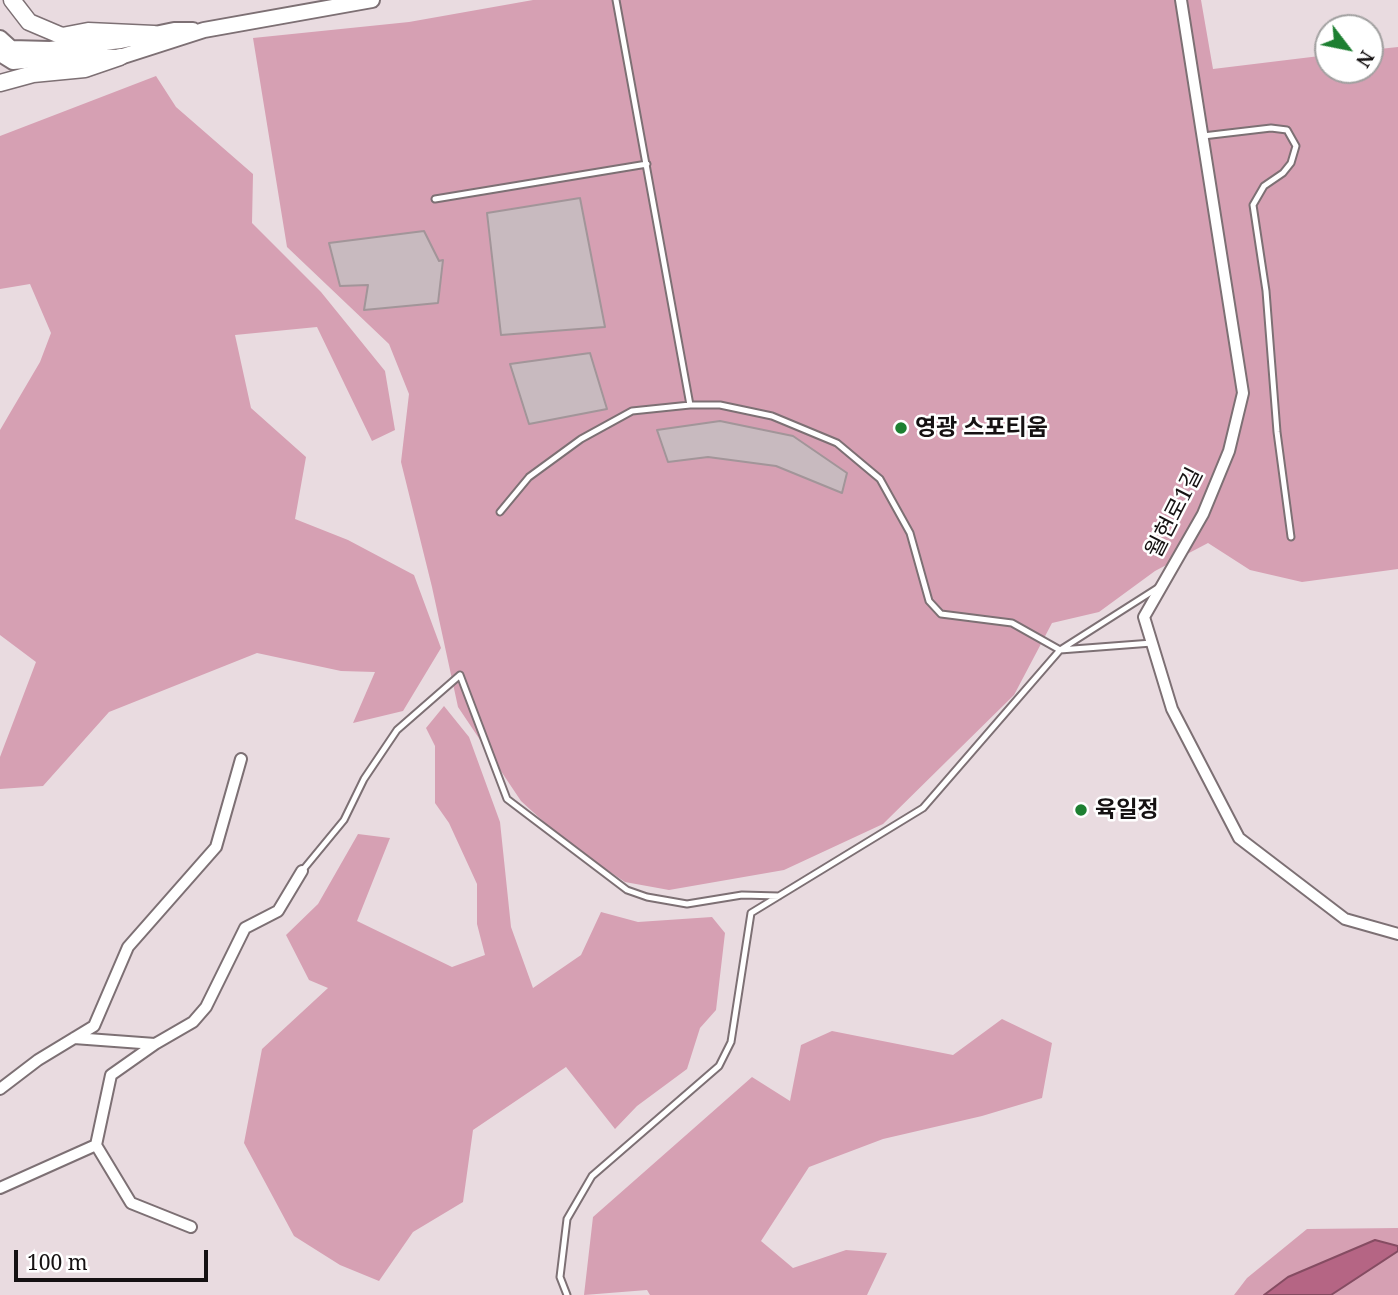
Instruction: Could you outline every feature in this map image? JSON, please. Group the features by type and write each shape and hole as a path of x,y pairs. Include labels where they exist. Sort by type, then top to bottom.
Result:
{"main road":[{"path":"12,0 29,22 62,36 88,32 153,34"},
{"path":"0,83 33,74 85,69 120,57"}],"street":[{"path":"0,54 13,62 81,56 120,57 204,30 372,0"},
{"name":"월현로1길","path":"1181,0 1243,393 1229,451 1203,514 1144,617 1172,709 1240,838 1345,919 1398,934"},
{"path":"0,38 11,48 50,49 121,41 174,30 204,30"},
{"path":"0,1089 38,1060 94,1026 128,947 216,847 241,759"},
{"path":"191,1227 131,1203 96,1144 111,1075 155,1044 194,1022 206,1007 245,928 278,911 302,871"},
{"path":"74,1038 155,1044"},
{"path":"0,1188 96,1144"}],"lane":[{"path":"616,0 690,405"},
{"path":"1203,136 1271,128 1287,130 1296,146 1292,163 1264,186 1253,205 1266,291 1277,432 1291,537"},
{"path":"435,199 647,164"},
{"path":"500,512 529,477 581,439 632,411 720,405 780,418 837,443 880,479 910,533 929,601 941,614 1013,623 1060,650 1152,643"},
{"path":"566,1295 560,1277 567,1219 592,1176 719,1066 731,1042 751,913 923,808 1060,650 1162,585"},
{"path":"302,871 344,820 364,779 397,730 460,675 507,799 627,890 647,897 687,904 742,895 779,896"}],"shaded area":[{"name":"영광 스포티움","path":"533,0 1201,0 1213,69 1314,57 1314,84 1384,84 1384,48 1398,47 1398,569 1302,582 1250,570 1208,543 1155,571 1099,612 1052,623 1014,695 883,824 784,870 669,890 625,882 568,844 521,801 458,707 401,462 409,394 389,344 287,247 253,38 409,22"},
{"path":"156,76 176,107 253,174 252,223 321,292 385,371 395,430 372,441 317,327 235,335 251,408 306,457 295,519 348,540 414,575 441,648 403,711 353,723 375,672 341,671 257,653 109,712 43,786 0,789 0,757 36,662 0,635 0,430 40,362 51,333 30,284 0,289 0,136"},
{"path":"444,706 469,737 500,822 511,927 533,988 581,955 601,912 638,922 712,917 725,933 716,1010 700,1028 687,1069 637,1106 615,1129 566,1067 473,1130 463,1202 413,1232 379,1281 340,1265 294,1236 244,1143 262,1049 328,988 309,980 286,935 318,904 358,834 390,838 357,921 452,967 485,955 477,924 477,884 449,823 435,803 435,746 426,728"},
{"path":"1002,1019 1052,1043 1042,1098 982,1116 883,1139 809,1167 761,1241 793,1268 846,1250 887,1253 867,1295 650,1295 647,1290 584,1295 593,1217 752,1077 790,1101 801,1045 832,1031 953,1055"},
{"path":"1398,1228 1398,1295 1234,1295 1247,1278 1307,1229"},
{"path":"1375,1240 1398,1246 1398,1251 1331,1295 1264,1295 1288,1277"}],"building":[{"path":"580,198 605,327 501,335 487,213"},
{"path":"424,231 439,261 443,260 438,303 364,310 368,285 340,286 329,243"},
{"path":"590,353 607,409 529,424 510,364"},
{"path":"720,421 793,436 847,473 842,493 776,466 708,457 668,462 657,430"}],"place":[{"name":"영광 스포티움","path":"901,428"},
{"name":"육일정","path":"1081,810"}]}
